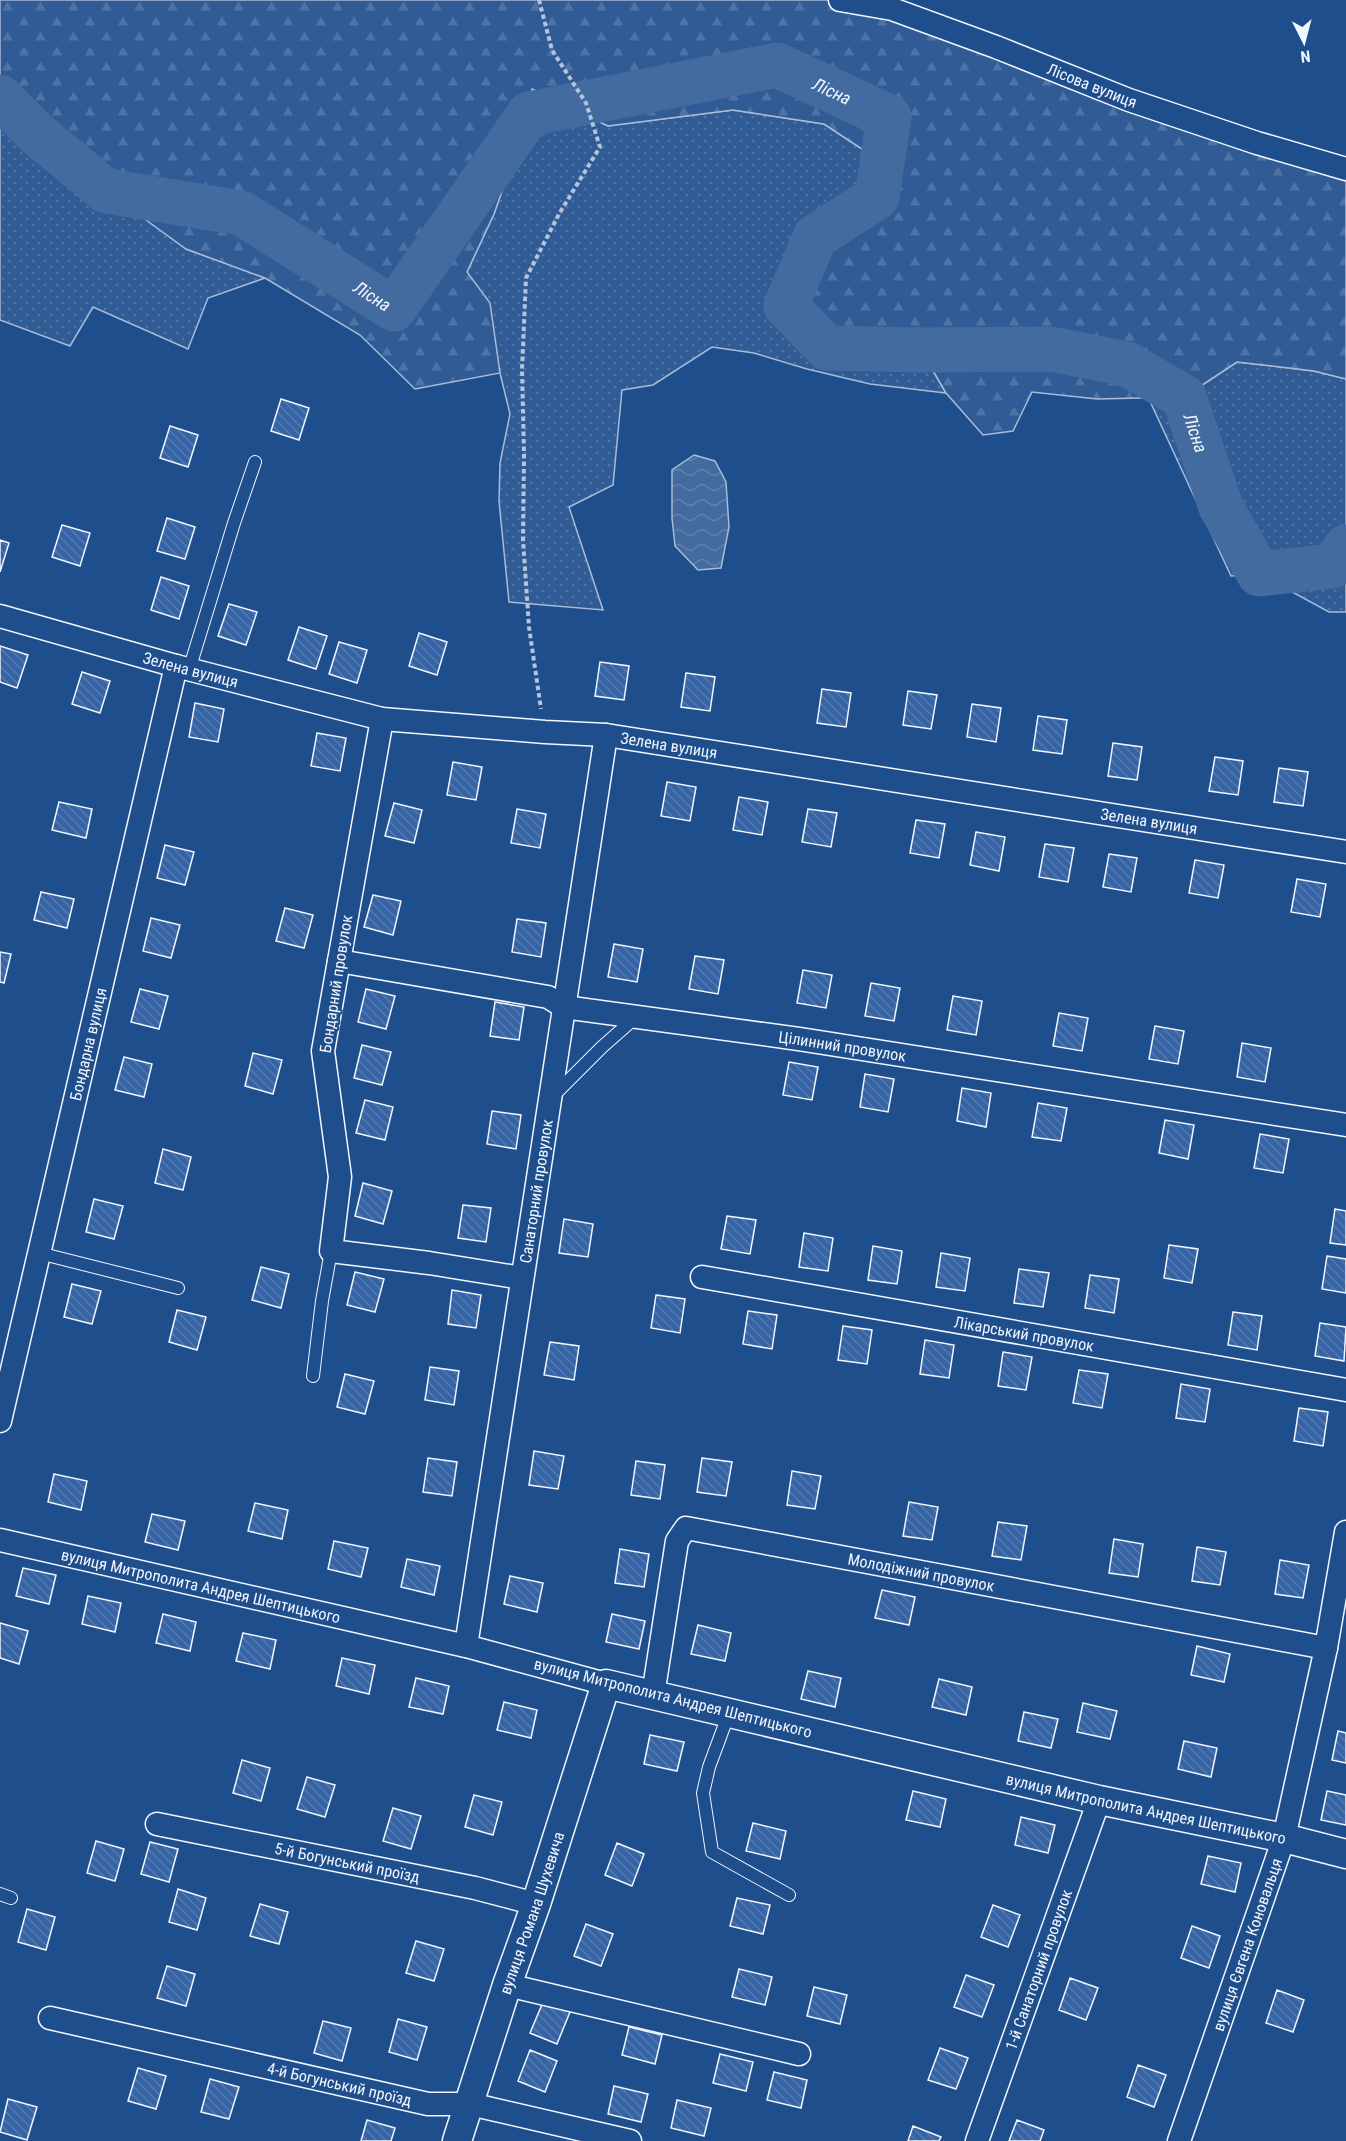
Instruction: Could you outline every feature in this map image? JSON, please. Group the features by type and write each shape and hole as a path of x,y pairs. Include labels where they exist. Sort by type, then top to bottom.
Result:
{"street":[{"name":"Лісова вулиця","path":"840,0 892,9 996,47 1129,100 1257,143 1346,169"},
{"name":"Зелена вулиця","path":"0,616 183,668 382,719 606,735 1346,852"},
{"name":"Бондарна вулиця","path":"0,1421 183,668"},
{"name":"Бондарний провулок","path":"331,1251 340,1177 323,1051 382,719"},
{"name":"Санаторний провулок","path":"466,1646 606,735"},
{"name":"Цілинний провулок","path":"339,961 548,997 564,1007 799,1039 1346,1125"},
{"path":"331,1251 429,1263 522,1278"},
{"name":"Лікарський провулок","path":"702,1277 1346,1390"},
{"name":"Молодіжний провулок","path":"654,1695 677,1541 686,1528 1326,1648"},
{"name":"вулиця Євгена Коновальця","path":"1179,2141 1284,1838 1326,1648 1346,1532"},
{"name":"вулиця Митрополита Андрея Шептицького","path":"0,1540 466,1646 606,1684 1099,1800 1284,1838 1346,1854"},
{"name":"вулиця Романа Шухевича","path":"457,2141 606,1684"},
{"name":"1-й Санаторний провулок","path":"977,2141 1099,1800"},
{"name":"5-й Богунський проїзд","path":"157,1824 475,1888 536,1904"},
{"path":"507,1985 799,2054"},
{"name":"4-й Богунський проїзд","path":"50,2018 428,2104 470,2104 630,2141"}],"lane":[{"path":"183,668 255,462"},
{"path":"549,1100 636,1017"},
{"path":"313,1376 331,1251"},
{"path":"39,1253 178,1288"},
{"path":"729,1713 709,1767 703,1793 712,1852 789,1895"}],"path":[{"path":"539,0 552,50 586,103 600,147 559,214 526,278 522,369 523,540 529,627 545,732"}],"green space":[{"path":"0,0 840,0 1346,169 1346,379 1314,371 1237,362 1184,397 1097,399 1032,392 1013,431 983,435 946,393 921,350 827,348 786,306 815,237 877,197 882,162 824,124 733,110 608,126 532,89 529,114 494,214 467,272 490,303 500,373 415,389 360,335 265,278 186,249 106,191 36,133 0,97"},
{"path":"532,89 608,126 733,110 824,124 882,162 877,197 815,237 827,348 921,350 946,393 870,384 754,353 712,347 653,385 622,390 613,485 569,507 603,610 509,602 499,501 500,463 510,414 500,373 467,272 494,214 529,114"},
{"path":"0,97 36,133 186,249 265,278 208,298 188,349 93,307 70,346 0,320"},
{"path":"1237,362 1314,371 1346,379 1346,612 1329,612 1259,574 1231,576 1148,397 1184,397"}],"water":[{"path":"694,455 715,461 726,482 729,527 721,568 698,570 675,546 672,518 672,470"}],"building":[{"path":"281,399 309,408 299,440 271,431"},
{"path":"170,426 198,435 188,467 160,458"},
{"path":"167,518 195,527 185,559 157,551"},
{"path":"62,525 90,533 80,566 52,557"},
{"path":"0,540 9,543 0,572"},
{"path":"161,577 189,586 179,619 151,610"},
{"path":"229,604 257,612 246,645 218,636"},
{"path":"299,627 327,636 316,669 288,660"},
{"path":"419,633 447,642 437,675 409,666"},
{"path":"339,642 367,650 357,683 329,674"},
{"path":"0,646 28,655 17,688 0,682"},
{"path":"600,662 629,666 624,700 595,696"},
{"path":"82,672 110,681 100,713 72,704"},
{"path":"686,673 715,677 710,711 681,707"},
{"path":"822,689 851,693 846,727 817,723"},
{"path":"908,691 937,695 931,729 903,725"},
{"path":"195,703 224,709 218,742 189,737"},
{"path":"972,704 1001,708 996,742 967,737"},
{"path":"1038,716 1067,720 1062,754 1033,750"},
{"path":"317,733 346,738 340,771 311,766"},
{"path":"1113,743 1142,747 1137,780 1108,776"},
{"path":"1215,757 1243,761 1238,795 1209,791"},
{"path":"453,762 482,767 476,800 447,795"},
{"path":"1279,768 1308,772 1303,806 1274,802"},
{"path":"667,782 696,787 690,821 661,816"},
{"path":"739,797 768,802 762,835 733,830"},
{"path":"59,802 92,809 86,838 52,830"},
{"path":"394,803 422,810 414,843 385,836"},
{"path":"517,809 546,814 540,848 511,843"},
{"path":"808,809 837,813 831,847 802,842"},
{"path":"916,820 945,824 939,858 910,853"},
{"path":"976,832 1005,837 999,871 970,865"},
{"path":"1045,844 1074,848 1068,882 1039,877"},
{"path":"165,845 194,852 185,885 157,878"},
{"path":"1109,854 1137,858 1131,892 1103,887"},
{"path":"1195,860 1224,865 1218,898 1189,893"},
{"path":"1297,879 1326,884 1320,917 1291,912"},
{"path":"41,892 74,899 67,928 34,920"},
{"path":"373,895 401,901 393,935 364,927"},
{"path":"285,908 313,915 304,948 276,941"},
{"path":"151,918 180,925 171,958 143,951"},
{"path":"517,919 546,923 541,957 512,952"},
{"path":"614,944 643,949 637,982 608,977"},
{"path":"0,952 11,954 4,983 0,982"},
{"path":"695,956 724,960 718,994 689,989"},
{"path":"803,970 832,975 826,1008 797,1003"},
{"path":"871,983 900,988 894,1021 865,1016"},
{"path":"140,989 168,996 159,1029 131,1022"},
{"path":"366,989 395,996 386,1029 358,1022"},
{"path":"953,996 982,1001 976,1035 947,1030"},
{"path":"495,1002 524,1007 519,1040 490,1036"},
{"path":"1059,1013 1088,1018 1082,1051 1053,1046"},
{"path":"1155,1026 1184,1031 1178,1064 1149,1059"},
{"path":"1242,1043 1271,1048 1265,1082 1237,1077"},
{"path":"362,1045 391,1052 382,1085 354,1078"},
{"path":"253,1053 282,1060 273,1094 245,1086"},
{"path":"124,1057 152,1064 144,1097 115,1090"},
{"path":"789,1062 818,1067 812,1100 783,1095"},
{"path":"865,1074 894,1079 888,1112 860,1107"},
{"path":"962,1088 991,1093 986,1127 957,1121"},
{"path":"365,1100 393,1107 385,1140 356,1133"},
{"path":"1038,1103 1067,1108 1061,1141 1032,1137"},
{"path":"492,1111 521,1115 516,1149 487,1144"},
{"path":"1165,1120 1194,1125 1188,1159 1159,1153"},
{"path":"1260,1134 1289,1139 1283,1173 1254,1168"},
{"path":"163,1149 191,1157 183,1190 155,1183"},
{"path":"363,1183 392,1191 383,1224 355,1216"},
{"path":"94,1199 123,1206 114,1239 86,1232"},
{"path":"463,1205 491,1208 486,1242 458,1238"},
{"path":"1335,1209 1346,1211 1346,1245 1330,1243"},
{"path":"727,1216 756,1220 750,1254 721,1249"},
{"path":"564,1219 593,1224 588,1257 559,1253"},
{"path":"804,1233 833,1238 828,1271 799,1267"},
{"path":"1169,1245 1198,1249 1192,1283 1164,1278"},
{"path":"873,1246 902,1251 897,1284 868,1280"},
{"path":"941,1253 970,1258 965,1291 936,1287"},
{"path":"1327,1256 1346,1259 1346,1293 1322,1289"},
{"path":"261,1267 289,1274 281,1308 252,1300"},
{"path":"1019,1269 1049,1273 1043,1307 1014,1303"},
{"path":"355,1272 384,1279 375,1312 347,1305"},
{"path":"1090,1275 1119,1279 1114,1313 1085,1308"},
{"path":"72,1284 101,1291 92,1324 64,1317"},
{"path":"452,1290 481,1295 476,1328 448,1324"},
{"path":"656,1295 685,1299 680,1333 651,1328"},
{"path":"177,1310 206,1317 197,1350 169,1342"},
{"path":"748,1311 777,1315 772,1349 743,1344"},
{"path":"1233,1312 1262,1316 1257,1350 1228,1345"},
{"path":"1320,1323 1346,1327 1344,1361 1315,1356"},
{"path":"843,1326 872,1330 867,1364 838,1360"},
{"path":"925,1340 954,1345 949,1378 920,1374"},
{"path":"550,1342 579,1346 574,1380 544,1375"},
{"path":"1003,1352 1032,1357 1026,1390 998,1386"},
{"path":"430,1367 459,1371 454,1405 425,1400"},
{"path":"1079,1370 1108,1374 1102,1408 1073,1403"},
{"path":"345,1374 374,1381 365,1414 337,1407"},
{"path":"1181,1384 1210,1389 1205,1422 1176,1418"},
{"path":"1299,1408 1328,1412 1323,1446 1294,1441"},
{"path":"534,1451 564,1456 558,1489 529,1485"},
{"path":"428,1458 457,1462 452,1496 423,1492"},
{"path":"702,1458 732,1462 726,1496 697,1492"},
{"path":"636,1461 665,1465 660,1499 631,1495"},
{"path":"792,1471 821,1476 815,1509 787,1505"},
{"path":"54,1474 87,1481 81,1510 48,1502"},
{"path":"909,1502 938,1507 932,1540 903,1536"},
{"path":"255,1503 288,1510 282,1539 248,1531"},
{"path":"152,1514 185,1521 178,1550 145,1542"},
{"path":"998,1522 1027,1526 1021,1560 992,1556"},
{"path":"1114,1539 1143,1544 1138,1577 1109,1573"},
{"path":"334,1541 368,1548 361,1577 328,1569"},
{"path":"1197,1547 1226,1552 1220,1585 1192,1581"},
{"path":"620,1549 649,1554 644,1587 615,1583"},
{"path":"407,1559 440,1566 434,1595 401,1587"},
{"path":"1280,1560 1309,1565 1303,1598 1275,1594"},
{"path":"23,1568 56,1575 49,1604 16,1596"},
{"path":"510,1576 543,1583 537,1612 504,1604"},
{"path":"882,1590 915,1597 909,1625 875,1618"},
{"path":"88,1596 121,1603 115,1632 82,1624"},
{"path":"163,1614 196,1622 190,1651 156,1643"},
{"path":"612,1614 645,1621 639,1649 606,1642"},
{"path":"0,1623 28,1631 19,1664 0,1658"},
{"path":"698,1625 731,1633 725,1661 691,1654"},
{"path":"243,1633 276,1640 270,1669 236,1661"},
{"path":"1197,1646 1230,1654 1224,1682 1191,1675"},
{"path":"342,1658 375,1665 369,1694 336,1686"},
{"path":"808,1671 841,1678 835,1707 801,1699"},
{"path":"416,1678 449,1686 443,1714 409,1707"},
{"path":"939,1679 972,1687 966,1715 932,1707"},
{"path":"504,1702 537,1710 531,1738 497,1730"},
{"path":"1083,1703 1117,1711 1110,1739 1077,1732"},
{"path":"1024,1712 1058,1719 1051,1748 1018,1741"},
{"path":"1338,1731 1346,1733 1346,1763 1332,1760"},
{"path":"650,1735 684,1742 677,1771 644,1764"},
{"path":"1184,1741 1217,1748 1211,1777 1178,1769"},
{"path":"242,1760 270,1768 261,1801 233,1793"},
{"path":"307,1777 335,1785 325,1817 297,1809"},
{"path":"913,1791 946,1799 940,1827 906,1820"},
{"path":"1327,1791 1346,1795 1346,1825 1321,1820"},
{"path":"474,1795 502,1802 493,1835 465,1827"},
{"path":"393,1808 421,1816 411,1849 383,1841"},
{"path":"1021,1817 1055,1825 1048,1853 1015,1845"},
{"path":"753,1823 786,1831 780,1859 746,1851"},
{"path":"96,1841 124,1849 115,1881 87,1873"},
{"path":"150,1842 178,1849 169,1882 141,1874"},
{"path":"617,1843 644,1854 632,1886 605,1875"},
{"path":"1208,1856 1241,1863 1235,1892 1201,1884"},
{"path":"178,1889 206,1898 197,1930 169,1922"},
{"path":"737,1898 770,1905 763,1934 730,1926"},
{"path":"260,1904 288,1912 279,1944 250,1936"},
{"path":"993,1905 1020,1915 1008,1947 981,1937"},
{"path":"27,1909 55,1917 46,1950 18,1942"},
{"path":"586,1924 613,1934 601,1966 574,1956"},
{"path":"1192,1926 1220,1936 1209,1968 1181,1958"},
{"path":"416,1941 444,1949 434,1981 406,1973"},
{"path":"167,1966 195,1974 186,2006 157,1998"},
{"path":"739,1969 772,1977 765,2005 732,1997"},
{"path":"966,1975 994,1985 982,2017 954,2007"},
{"path":"1070,1978 1098,1988 1086,2020 1059,2010"},
{"path":"814,1987 847,1995 840,2024 807,2016"},
{"path":"1277,1990 1304,2000 1293,2032 1266,2023"},
{"path":"543,2002 570,2012 557,2044 530,2033"},
{"path":"398,2019 427,2027 417,2060 389,2052"},
{"path":"323,2021 351,2028 342,2061 314,2053"},
{"path":"629,2027 662,2035 655,2064 622,2055"},
{"path":"940,2048 968,2058 956,2089 928,2080"},
{"path":"530,2050 557,2061 545,2092 518,2081"},
{"path":"720,2054 753,2062 746,2091 713,2083"},
{"path":"1138,2065 1166,2075 1154,2107 1127,2097"},
{"path":"138,2068 166,2076 156,2109 128,2101"},
{"path":"774,2072 807,2080 801,2108 767,2100"},
{"path":"210,2079 239,2087 229,2119 201,2112"},
{"path":"614,2086 648,2094 641,2122 608,2114"},
{"path":"8,2099 37,2107 27,2140 0,2132"},
{"path":"677,2100 711,2108 704,2136 671,2128"},
{"path":"367,2120 395,2128 391,2141 361,2141"},
{"path":"1017,2120 1044,2130 1040,2141 1009,2141"},
{"path":"913,2126 941,2137 939,2141 908,2141"}],"waterway":[{"name":"Лісна","path":"0,97 36,133 106,191 241,213 394,309 529,114 777,65 889,117 877,197 815,237 786,306 827,348 1051,349 1127,364 1184,397 1221,507 1259,574 1332,566 1346,547"}]}
